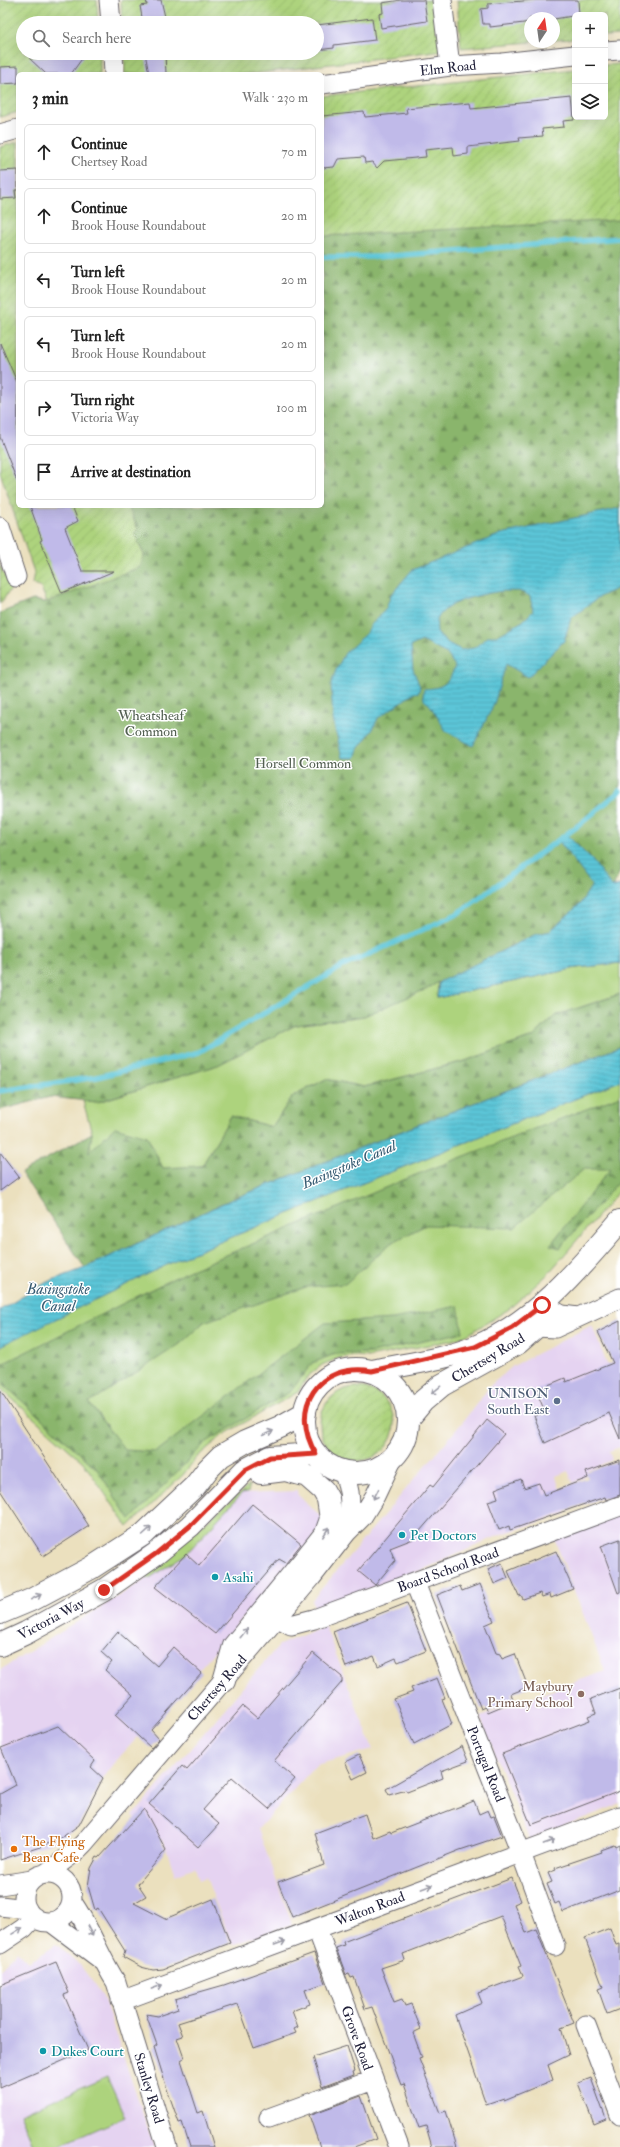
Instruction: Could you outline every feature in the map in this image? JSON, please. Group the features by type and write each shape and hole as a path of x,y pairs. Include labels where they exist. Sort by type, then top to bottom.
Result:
{"main road":[{"name":"Chertsey Road","path":"408,1419 423,1401 442,1385 497,1356 518,1343 536,1327 547,1308 620,1221"},
{"name":"Chertsey Road","path":"372,1371 475,1347 547,1308"},
{"path":"357,1369 372,1371 385,1377 396,1387 404,1400 408,1419 408,1428 403,1444 393,1458 382,1466 369,1472 356,1473 342,1471 328,1464 316,1454 308,1442 304,1428 305,1413 313,1392 329,1377 342,1371 357,1369"},
{"name":"Victoria Way","path":"0,1613 31,1600 91,1568 144,1534 195,1486 208,1469 222,1456 245,1442 280,1428 305,1413"},
{"name":"Victoria Way","path":"0,1645 26,1634 104,1590 178,1537 245,1470 270,1457 316,1454"},
{"path":"224,1681 234,1646 326,1533 331,1519 328,1499 323,1490 307,1476 297,1472 273,1470 235,1481"}],"street":[{"path":"109,0 110,16"},
{"path":"442,0 450,66"},
{"path":"608,52 620,50"},
{"name":"Elm Road","path":"324,84 450,66 502,63 572,55"},
{"path":"113,60 114,72"},
{"path":"0,134 16,130"},
{"path":"0,527 16,578"},
{"path":"536,1327 555,1328 568,1324 578,1317 620,1298"},
{"path":"547,1308 562,1315 578,1317"},
{"name":"Chertsey Road","path":"38,1877 74,1853 84,1843 224,1681 315,1573 347,1532 362,1517 375,1496 393,1458"},
{"path":"342,1471 348,1482 350,1495 347,1532"},
{"name":"Board School Road","path":"277,1617 291,1625 415,1583 620,1506"},
{"name":"Portugal Road","path":"415,1583 521,1852 555,1946"},
{"name":"Walton Road","path":"121,2001 620,1816"},
{"name":"Chertsey Road","path":"71,1895 84,1843"},
{"path":"0,1885 38,1877 60,1877 71,1895 70,1908 62,1917 37,1916 0,1906"},
{"path":"37,1916 24,1903 25,1891 38,1877"},
{"name":"Stanley Road","path":"71,1895 104,1962 116,1982 167,2147"},
{"path":"0,1944 24,1928 37,1916"},
{"name":"Stanley Road","path":"37,1916 104,1962"},
{"name":"Grove Road","path":"317,1929 399,2147"},
{"path":"586,2025 620,2115"},
{"path":"269,2118 373,2080"}],"shaded area":[{"path":"592,1325 620,1399 620,1447 609,1451 612,1460 587,1471 585,1477 573,1483 568,1471 556,1476 567,1513 502,1534 422,1570 315,1610 312,1600 461,1424 491,1385 513,1366"},
{"path":"297,1491 298,1495 324,1519 322,1528 200,1668 148,1725 150,1728 140,1738 138,1737 113,1764 103,1778 79,1825 61,1838 40,1847 0,1860 0,1670 186,1554 242,1493"},
{"name":"Maybury Primary School","path":"620,1514 620,1804 529,1839 480,1717 605,1671 554,1538"},
{"path":"325,1626 373,1749 316,1765 258,1829 292,1924 232,1945 206,1877 199,1880 195,1867 175,1875 164,1842 133,1816 279,1645"},
{"path":"56,1944 80,1965 103,1996 154,2147 0,2147 0,1969 17,1951 28,1962"}],"green space":[{"path":"0,0 97,0 98,16 16,16 16,60 100,60 100,72 16,72 16,113 0,117"},
{"path":"121,0 439,0 444,50 267,72 125,72 124,60 324,60 324,16 122,16"},
{"path":"457,0 620,0 620,35 608,36 608,12 572,12 572,39 560,40 560,12 524,12 524,43 461,48"},
{"path":"620,64 620,220 324,236 324,96 572,69 572,120 608,120 608,65"},
{"path":"16,143 16,508 129,508 138,530 134,532 144,555 140,567 47,602 41,588 32,584 34,572 0,472 0,147"},
{"name":"Wheatsheaf Common","path":"620,220 620,871 613,887 620,885 620,963 576,968 437,998 438,982 429,988 364,1016 296,1025 218,1065 97,1102 50,1097 0,1110 0,613 33,600 45,602 140,567 144,555 134,531 138,530 129,508 324,508 324,236"},
{"path":"0,565 11,589 0,604"},
{"path":"620,963 620,994 555,1016 533,1037 465,1061 364,1087 326,1079 292,1097 272,1127 231,1116 202,1166 162,1169 147,1136 89,1153 92,1133 83,1101 98,1102 217,1065 296,1025 364,1016 439,982 437,998 576,968"},
{"path":"620,994 620,1047 417,1125 228,1201 85,1268 21,1173 92,1133 89,1152 115,1127 147,1136 163,1168 202,1166 231,1116 272,1127 292,1097 326,1079 364,1087 465,1061 533,1037 555,1016"},
{"path":"620,1081 620,1190 547,1275 509,1309 467,1335 453,1340 369,1357 357,1356 339,1358 322,1365 307,1377 298,1392 223,1435 196,1458 183,1475 128,1527 83,1462 0,1388 0,1346 11,1340 179,1259 333,1195"},
{"path":"620,1096 620,1180 560,1248 550,1245 610,1169 584,1169 514,1228 426,1225 391,1243 345,1284 306,1287 204,1322 180,1344 89,1403 125,1450 156,1452 325,1323 393,1319 458,1306 463,1332 372,1353 335,1354 312,1363 291,1391 205,1443 130,1520 97,1469 0,1381 0,1365 186,1272 413,1176"},
{"path":"350,1387 364,1387 378,1393 388,1403 394,1417 392,1438 388,1445 378,1455 364,1461 350,1461 336,1455 326,1445 320,1431 320,1417 326,1403 336,1393"},
{"path":"250,1484 248,1492 242,1493 186,1554 148,1579 145,1574"},
{"path":"107,2077 125,2117 56,2147 34,2147 20,2114"}],"water":[{"path":"620,508 620,587 599,597 571,618 564,641 528,677 506,664 494,704 473,746 446,731 430,705 424,700 424,689 436,688 444,684 448,681 455,666 447,654 422,641 411,646 413,669 420,687 419,692 414,693 378,718 373,729 358,749 355,758 342,758 333,719 331,684 336,670 345,653 366,634 371,625 386,609 391,595 412,570 501,534","holes":["502,591 519,591 530,596 533,611 523,621 497,636 489,636 474,648 461,650 448,643 437,633 437,620 441,613 448,607 476,596"]},
{"path":"566,834 592,860 612,887 620,885 620,963 576,968 437,998 439,982 534,935 550,931 580,904 592,885 558,840"},
{"name":"Basingstoke Canal","path":"620,1047 620,1081 333,1195 179,1259 0,1346 0,1310 47,1282 85,1268 228,1201 417,1125"}],"building":[{"path":"146,0 161,0 165,16 142,16 140,6 147,5"},
{"path":"401,0 424,0 427,21 381,28 379,14 383,13 382,3"},
{"path":"534,0 578,0 579,12 572,12 572,16 560,18 560,12 524,12 524,23 490,27 490,24 483,24 481,9 488,8 488,4"},
{"path":"372,18 375,40 334,45 334,48 324,49 324,24"},
{"path":"31,60 81,60 72,72 44,72"},
{"path":"146,60 165,60 166,72 149,72"},
{"path":"18,66 18,72 16,72 16,83 0,84 0,67"},
{"path":"572,98 572,120 574,120 563,121 564,127 542,129 543,136 519,138 520,141 468,147 468,154 454,156 453,147 425,150 426,157 384,161 377,168 372,162 365,163 364,157 338,159 334,167 324,168 324,116 364,112 365,117 407,113 406,108 470,102 471,108"},
{"path":"16,170 16,198 0,199 0,171"},
{"path":"0,343 16,379 16,478 0,437"},
{"path":"31,508 73,508 78,521 65,528 82,571 114,571 62,593 40,541 42,540"},
{"path":"0,1152 19,1177 0,1191"},
{"path":"620,1321 620,1439 609,1413 545,1443 534,1416 545,1412 536,1390 565,1378 566,1382 613,1363 598,1332"},
{"path":"0,1390 89,1526 43,1556 0,1490"},
{"path":"487,1420 504,1434 413,1539 390,1548 395,1561 375,1585 358,1571 430,1485 433,1487"},
{"path":"620,1460 620,1495 606,1500 605,1497 510,1530 509,1526 499,1530 488,1501 498,1498 495,1489 521,1479 524,1488 539,1483 544,1495 588,1478 586,1472"},
{"name":"Asahi","path":"252,1504 301,1544 286,1563 279,1559 215,1634 155,1587 186,1554 199,1566"},
{"path":"620,1539 620,1592 618,1593 601,1546"},
{"path":"556,1551 573,1589 551,1598 550,1594 542,1597 540,1593 523,1599 521,1595 519,1596 508,1571"},
{"path":"502,1563 508,1578 494,1584 488,1569"},
{"path":"480,1584 486,1599 484,1599 494,1621 485,1625 496,1653 500,1654 502,1659 515,1654 528,1687 511,1694 514,1701 488,1712 486,1707 481,1709 437,1595 460,1586 462,1591"},
{"path":"407,1603 426,1651 398,1662 396,1658 378,1666 374,1656 346,1667 333,1632"},
{"path":"118,1632 157,1666 173,1647 202,1673 151,1730 159,1739 151,1748 115,1715 133,1695 105,1670 112,1662 101,1652"},
{"path":"313,1653 342,1677 342,1682 274,1761 295,1779 269,1809 232,1777 203,1810 219,1824 198,1847 149,1804 182,1766 187,1770 243,1706 257,1718"},
{"path":"437,1678 445,1698 442,1699 452,1724 414,1744 394,1699 413,1692 411,1688"},
{"path":"620,1688 620,1791 531,1825 502,1754 590,1720 588,1716 596,1713 591,1699"},
{"path":"58,1726 95,1761 91,1767 103,1778 79,1825 61,1838 40,1847 0,1860 0,1794 16,1785 1,1748"},
{"path":"462,1746 468,1761 441,1771 443,1778 407,1792 406,1790 389,1795 386,1789"},
{"path":"359,1755 367,1772 353,1779 345,1762"},
{"path":"474,1801 479,1814 488,1810 491,1817 494,1816 502,1836 460,1850 292,1917 278,1882 324,1865 315,1833 365,1814 373,1838 390,1831 391,1833"},
{"path":"144,1809 166,1850 138,1884 146,1896 134,1903 165,1919 213,1899 230,1943 163,1969 153,1970 141,1967 123,1957 125,1951 98,1908 95,1910 88,1886 91,1868 97,1857 99,1858"},
{"path":"615,1845 616,1847 620,1845 620,1890 563,1912 559,1902 555,1904 547,1884 552,1882 548,1873 556,1870 555,1868 602,1852 601,1850"},
{"path":"512,1878 521,1901 514,1904 526,1933 536,1929 574,2023 561,2028 569,2055 548,2065 553,2080 504,2100 504,2098 486,2104 455,2015 482,2003 478,1993 523,1976 519,1967 521,1966 501,1916 403,1954 405,1960 381,1968 394,2002 402,1999 405,2006 411,2004 421,2029 413,2033 422,2058 419,2059 440,2113 446,2111 457,2147 432,2147 426,2126 419,2128 404,2084 401,2085 372,2007 365,2009 354,1977 351,1978 349,1974 346,1975 336,1948 344,1945 343,1942"},
{"path":"610,1928 616,1945 620,1944 620,2009 607,2014 598,1989 603,1987 585,1938"},
{"path":"314,1953 325,1983 305,1990 310,2004 292,2011 298,2027 294,2029 296,2033 254,2048 238,2004 178,2023 183,2036 177,2038 184,2058 181,2060 198,2113 203,2111 214,2147 190,2147 182,2122 179,2123 167,2089 154,2047 157,2045 146,2014 158,2016 178,2009 175,1999 224,1985"},
{"path":"56,1962 69,1993 64,1995 88,2050 0,2088 0,1985"},
{"path":"347,2046 355,2071 353,2072 354,2075 322,2087 313,2057"},
{"path":"591,2078 606,2119 594,2124 578,2083"},
{"path":"361,2096 376,2139 354,2147 320,2147 309,2115"}],"waterway":[{"path":"324,257 378,257 620,238"},
{"path":"0,1091 97,1077 199,1052 343,966 457,914 579,825 620,791"}],"place":[{"name":"UNISON South East","path":"557,1401"},
{"name":"Pet Doctors","path":"402,1535"},
{"name":"Asahi","path":"215,1577"},
{"name":"Maybury Primary School","path":"581,1694"},
{"name":"The Flying Bean Cafe","path":"14,1849"},
{"name":"Dukes Court","path":"43,2051"}],"route":[{"path":"104,1590 157,1553 190,1526 245,1470 270,1457 316,1454 308,1442 304,1428 305,1413 309,1399 317,1386 329,1377 342,1371 357,1369 372,1371 446,1355 475,1347 512,1328 542,1305"}],"park label":[{"name":"Horsell Common","path":"303,763"}]}
